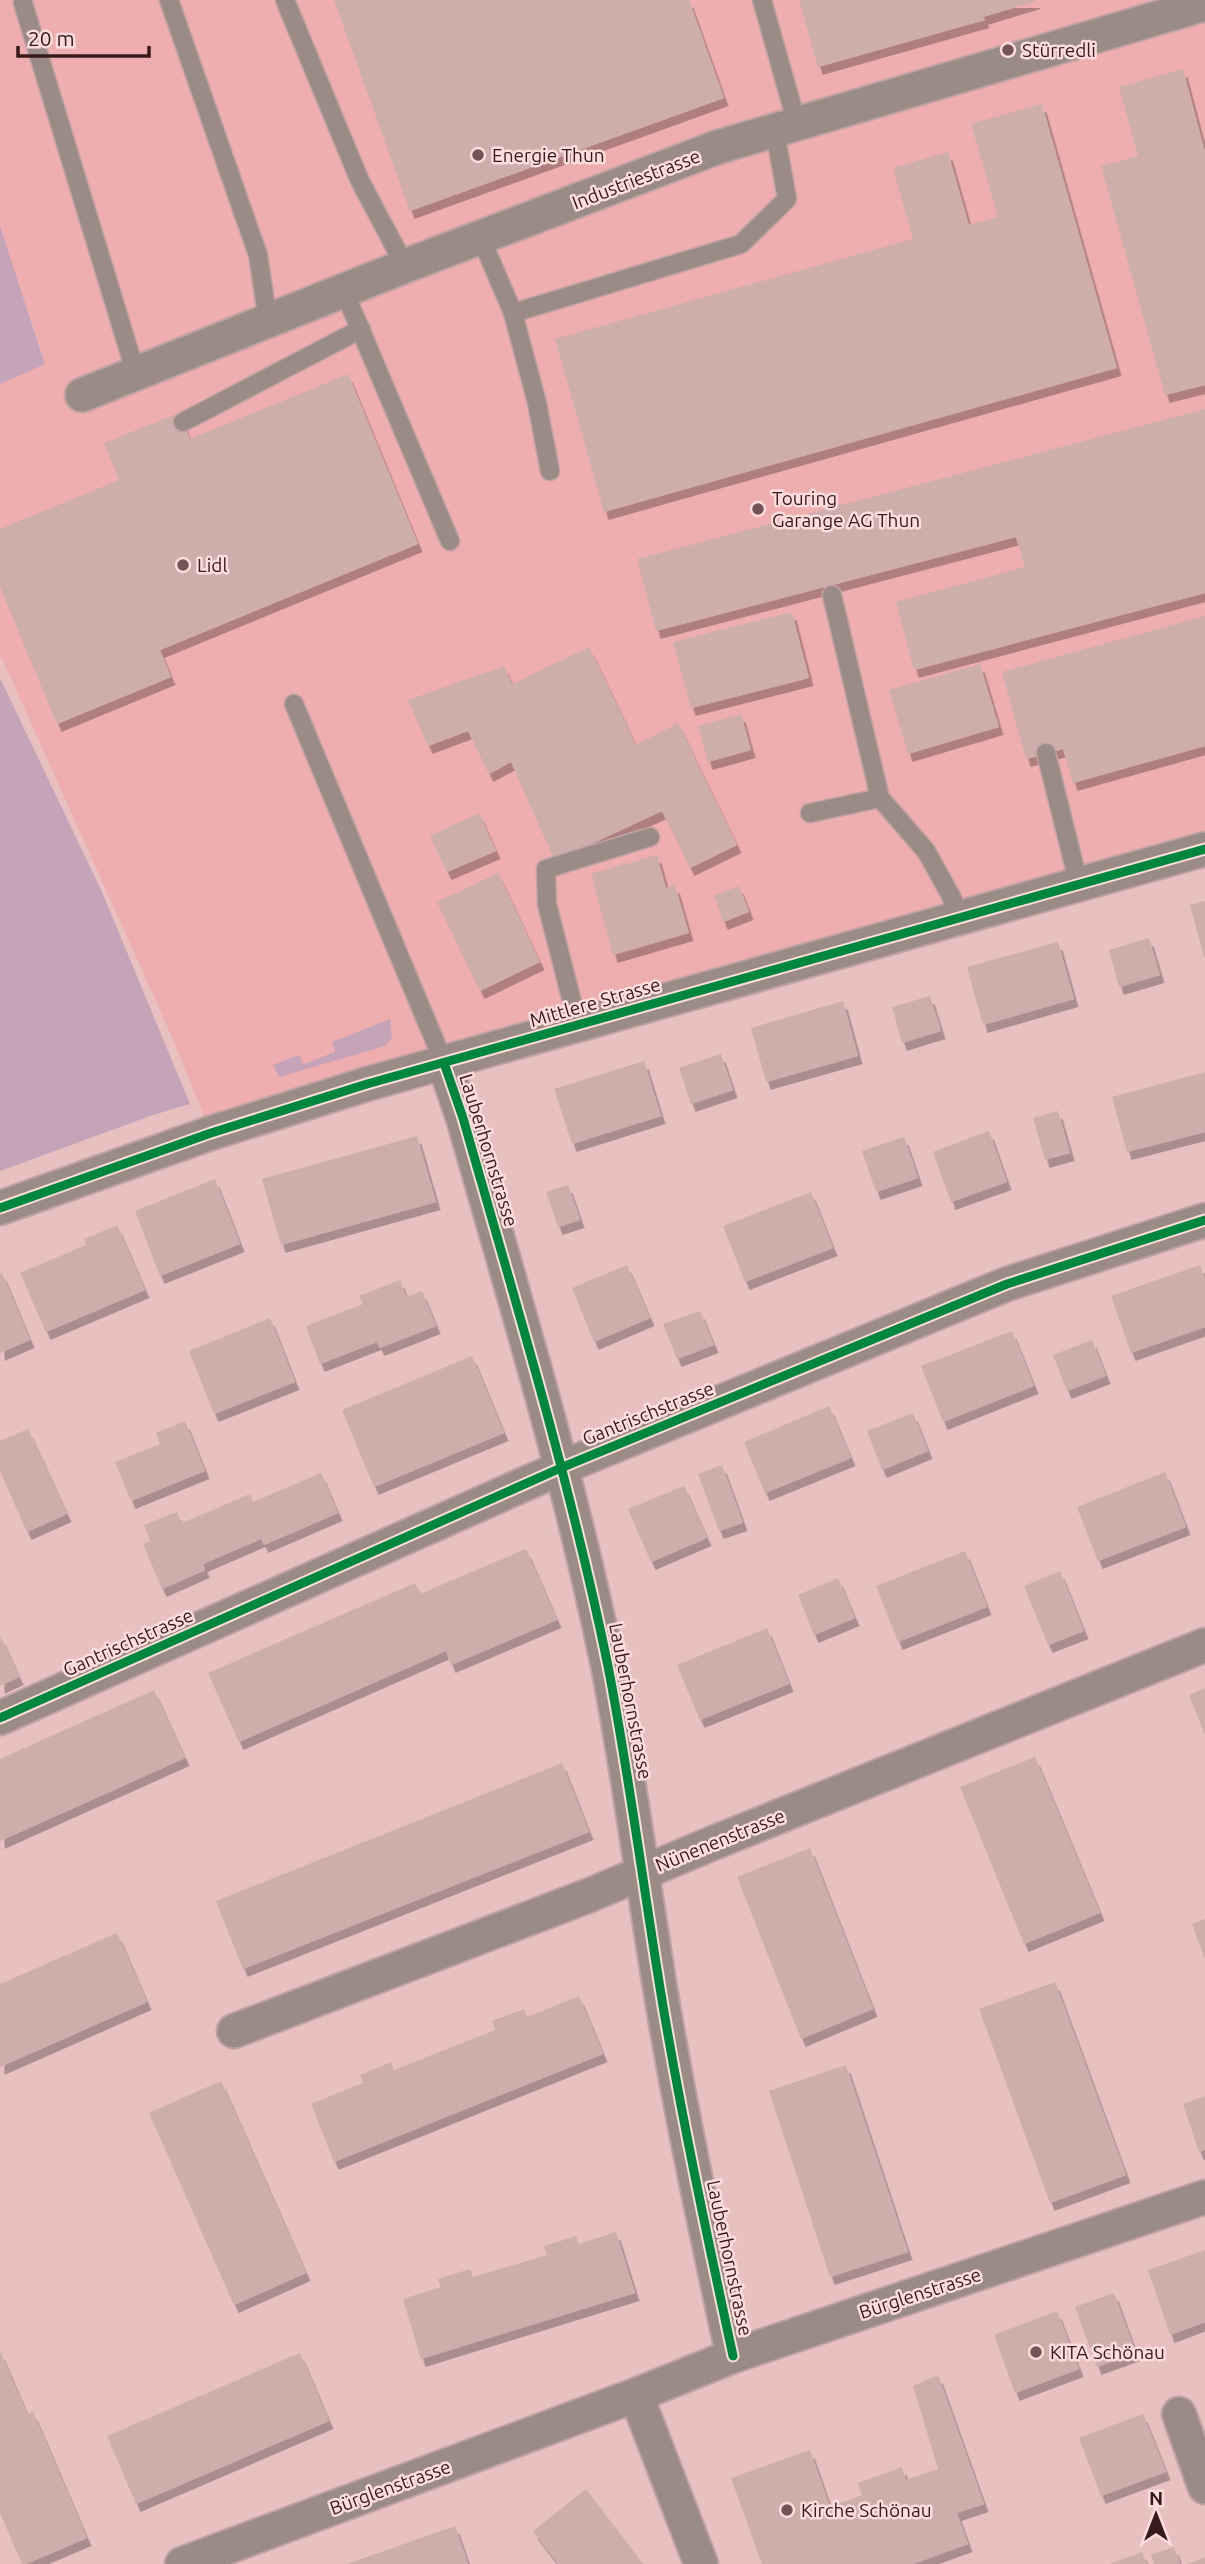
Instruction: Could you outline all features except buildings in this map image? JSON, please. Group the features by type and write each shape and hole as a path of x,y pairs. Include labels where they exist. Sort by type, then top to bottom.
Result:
{"street":[{"name":"Industriestrasse","path":"82,396 405,266 718,147 1205,4"},
{"name":"Mittlere Strasse","path":"0,1208 211,1133 367,1084 1205,849"},
{"name":"Lauberhornstrasse","path":"444,1063 463,1118 563,1467 608,1668 690,2156 733,2356"},
{"name":"Gantrischstrasse","path":"0,1718 563,1467 1007,1284 1205,1220"},
{"name":"Nünenenstrasse","path":"234,2031 590,1895 1205,1644"},
{"name":"Bürglenstrasse","path":"182,2564 636,2395 733,2356 1205,2197"},
{"path":"636,2395 701,2564"},
{"path":"1179,2414 1205,2487"}],"lane":[{"path":"169,0 258,256 268,321"},
{"path":"285,0 360,181 405,266"},
{"path":"513,313 741,244 787,199 786,127 762,0"},
{"path":"23,3 136,374"},
{"path":"481,238 513,313 537,404 550,471"},
{"path":"344,291 450,541"},
{"path":"183,422 361,330"},
{"path":"832,595 880,797 926,850 951,895 960,918"},
{"path":"294,704 444,1063"},
{"path":"1046,753 1079,885"},
{"path":"810,813 880,797"},
{"path":"578,1025 547,904 546,869 650,837"}],"shaded area":[{"path":"0,0 1205,0 1205,849 211,1133 168,1028 0,654 0,384 45,363 0,226"},
{"path":"0,226 45,364 0,384"},
{"path":"0,678 102,892 190,1104 0,1171"},
{"path":"390,1019 392,1038 385,1046 279,1077 273,1065 299,1055 304,1064 335,1052 332,1042"}],"cycle path":[{"path":"0,1208 211,1133 367,1084 1205,849"},
{"path":"444,1063 463,1118 522,1323 593,1597 623,1751 671,2050 733,2356"},
{"path":"0,1718 563,1467 1007,1284 1205,1220"}],"place":[{"name":"Stürredli","path":"1008,50"},
{"name":"Energie Thun","path":"478,155"},
{"name":"Touring Garange AG Thun","path":"758,509"},
{"name":"Lidl","path":"183,565"},
{"name":"KITA Schönau","path":"1036,2352"},
{"name":"Kirche Schönau","path":"787,2510"}]}
